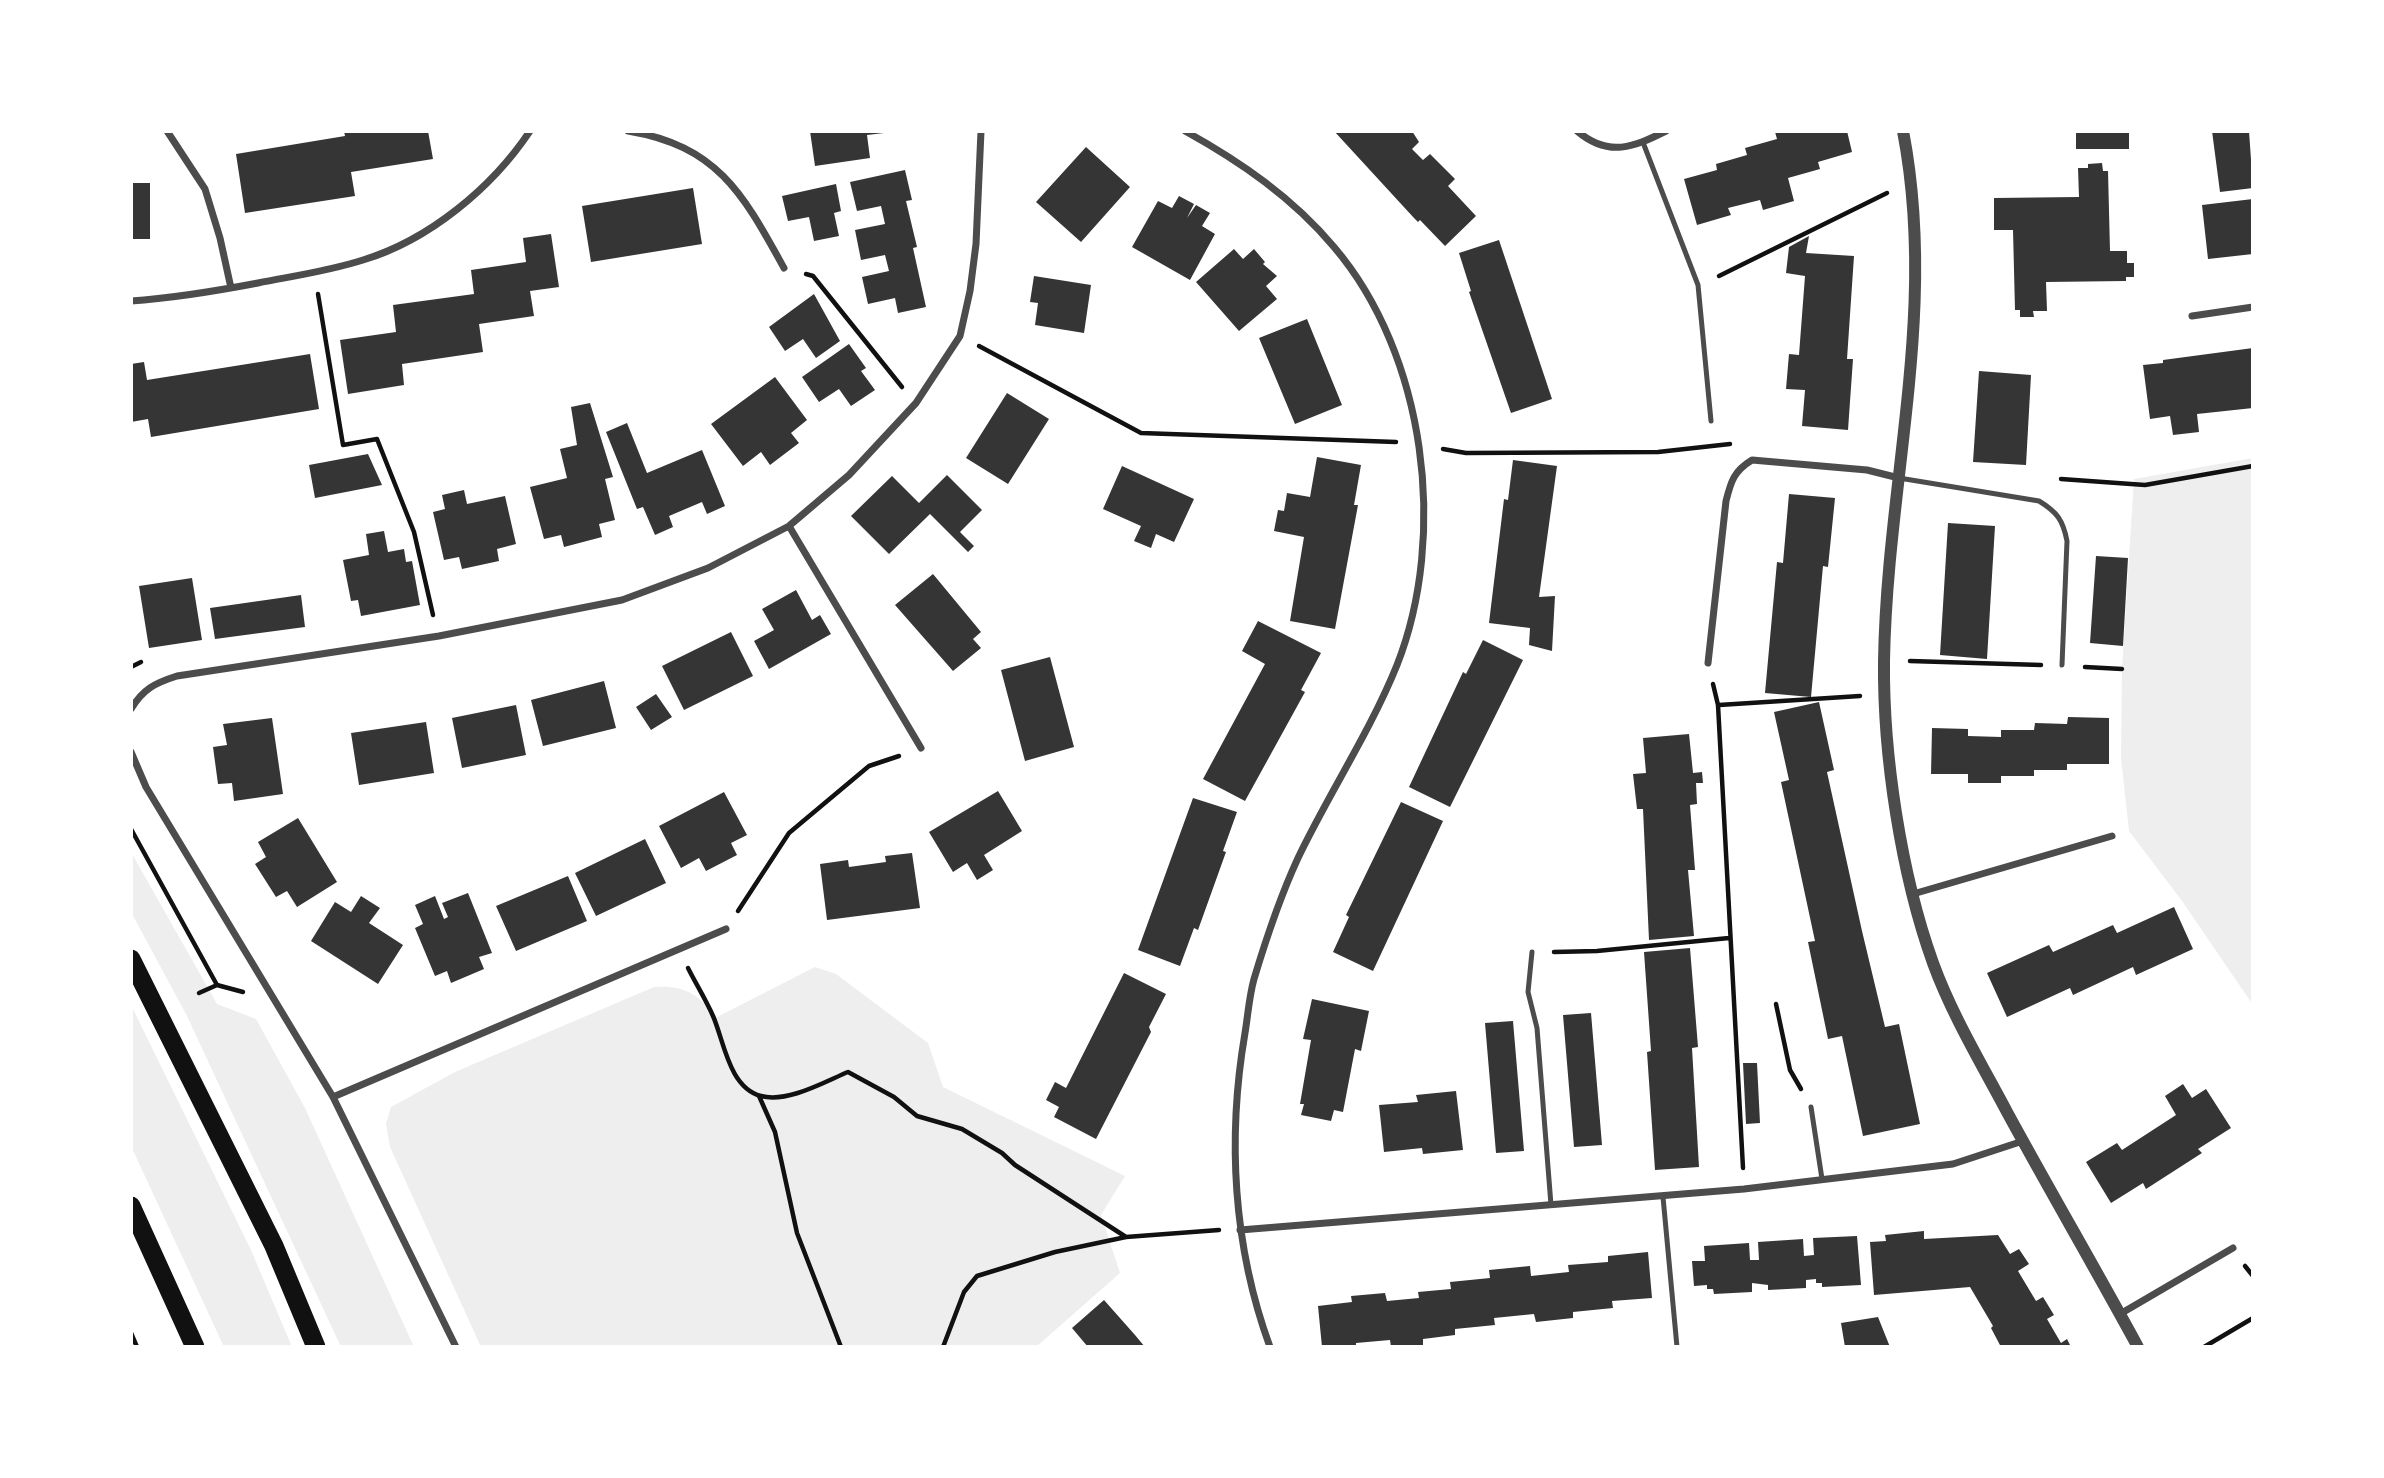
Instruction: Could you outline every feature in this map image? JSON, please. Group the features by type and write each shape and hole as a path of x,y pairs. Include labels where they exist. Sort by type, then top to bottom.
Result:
{"highway":[{"path":"131,959 274,1246 316,1347"},
{"path":"131,1206 195,1347"}],"street":[{"path":"167,131 205,189 220,237 231,288"},
{"path":"131,301 185,298 365,260 427,231 480,189 518,149 530,131"},
{"path":"628,131 671,141 712,165 746,200 784,268"},
{"path":"131,709 141,692 155,683 177,677 439,636 622,600 708,568 789,526 849,475 916,403 960,336 970,291 976,244 981,131"},
{"path":"1185,131 1235,158 1286,198 1335,248 1373,305 1402,374 1419,445 1425,503 1422,563 1406,639 1376,712 1297,860 1253,984 1240,1062 1233,1153 1240,1230 1256,1309 1270,1347"},
{"path":"1577,131 1606,145 1625,148 1644,145 1666,131"},
{"path":"1903,131 1917,239 1917,297 1912,381 1899,478 1884,661 1897,817 1913,894 1933,962 1956,1017 2138,1347"},
{"path":"2192,316 2253,307"},
{"path":"1709,663 1726,501 1733,475 1739,468 1752,460 1867,470 1899,478"},
{"path":"789,526 921,748"},
{"path":"131,752 146,787 333,1097 456,1347"},
{"path":"1913,894 2112,836"},
{"path":"333,1097 680,952 726,929"},
{"path":"1240,1230 1744,1189 1953,1164 2023,1141"},
{"path":"2120,1314 2233,1248"}],"lane":[{"path":"1644,145 1698,285 1711,421"},
{"path":"1899,478 2039,501 2054,509 2063,522 2067,541 2062,665"},
{"path":"1532,953 1528,992 1537,1028 1551,1205"},
{"path":"1811,1107 1822,1179"},
{"path":"1663,1197 1677,1347"}],"path":[{"path":"1730,270 1859,206"},
{"path":"784,268 813,276 916,403"},
{"path":"314,272 343,445 377,439 414,532 439,636"},
{"path":"960,336 1141,433 1378,439 1466,453 1658,452 1730,444"},
{"path":"2061,479 2145,485 2253,466"},
{"path":"1884,661 2122,669"},
{"path":"131,667 141,662"},
{"path":"1709,663 1718,705 1728,938 1744,1189"},
{"path":"1718,705 1885,694"},
{"path":"726,929 789,834 869,766 921,748"},
{"path":"131,829 217,985 199,993"},
{"path":"1532,953 1597,951 1728,938"},
{"path":"680,952 713,1016 729,1063 741,1082 759,1096 775,1132 797,1233 841,1347"},
{"path":"1776,1004 1790,1070 1811,1107"},
{"path":"759,1096 779,1097 848,1072 894,1097 917,1116 962,1129 1126,1237"},
{"path":"943,1347 964,1292 976,1276 1055,1252 1126,1237 1240,1230"},
{"path":"2204,1347 2253,1318"},
{"path":"131,1333 137,1347"}],"shaded area":[{"path":"2253,458 2253,1005 2182,901 2129,831 2121,758 2122,669 2134,479"},
{"path":"131,852 217,1004 256,1019 305,1108 414,1347 341,1347 187,1016 131,912"},
{"path":"815,967 836,974 928,1043 943,1087 1125,1176 1101,1215 1120,1273 1036,1347 481,1347 390,1147 386,1124 391,1107 455,1072 654,987 674,988 690,993 717,1017"},
{"path":"131,1005 251,1250 292,1347 224,1347 131,1146"}],"building":[{"path":"344,131 428,131 433,159 351,172 355,196 245,213 236,154 345,136"},
{"path":"810,131 884,133 867,135 870,158 815,166"},
{"path":"1334,131 1412,131 1419,142 1412,149 1423,160 1430,154 1455,179 1448,186 1476,216 1445,246 1420,220 1418,222 1414,218"},
{"path":"1847,131 1852,152 1818,162 1820,169 1788,178 1794,201 1763,210 1760,200 1728,208 1731,215 1697,225 1684,179 1717,170 1716,164 1747,155 1745,148 1777,139 1775,132"},
{"path":"2076,131 2129,131 2129,149 2076,149"},
{"path":"2212,131 2249,131 2253,188 2220,192"},
{"path":"1086,147 1130,187 1081,242 1036,202"},
{"path":"2102,163 2103,171 2108,171 2110,251 2127,251 2127,263 2134,263 2134,277 2126,277 2126,281 2046,282 2047,311 2033,311 2034,317 2020,317 2020,310 2015,310 2013,230 1994,230 1994,198 2079,197 2078,168"},
{"path":"905,170 912,200 906,201 917,247 913,248 926,307 898,313 895,298 868,304 862,277 889,271 885,255 861,260 855,230 885,224 881,206 857,211 850,182"},
{"path":"131,183 150,183 150,239 131,239"},
{"path":"836,184 841,211 834,213 839,236 814,241 809,217 788,221 782,196"},
{"path":"693,188 702,244 591,262 582,206"},
{"path":"1179,196 1194,204 1187,218 1196,205 1210,213 1202,226 1215,234 1190,280 1132,247 1158,201 1172,208"},
{"path":"2253,199 2253,254 2208,259 2202,205"},
{"path":"551,234 559,287 530,291 534,316 479,324 483,352 402,364 404,385 348,394 340,340 396,332 393,305 474,294 471,270 526,262 523,238"},
{"path":"1809,236 1806,253 1854,256 1847,359 1853,359 1848,430 1802,426 1805,390 1786,389 1789,354 1799,355 1805,276 1786,273 1789,247"},
{"path":"1499,240 1552,399 1511,413 1469,292 1471,291 1459,253"},
{"path":"1234,249 1243,259 1254,249 1265,262 1263,264 1277,276 1266,286 1277,299 1239,331 1196,282"},
{"path":"1034,276 1091,285 1084,333 1035,325 1038,303 1030,302"},
{"path":"814,294 840,341 816,358 803,339 785,351 769,327"},
{"path":"1307,319 1342,405 1295,424 1259,338"},
{"path":"849,344 866,368 861,371 875,390 851,406 839,389 819,402 802,377"},
{"path":"2253,348 2253,408 2197,414 2199,432 2173,435 2170,416 2150,419 2143,365"},
{"path":"310,354 319,409 151,437 148,419 131,422 131,364 144,362 147,380"},
{"path":"1979,371 2031,375 2026,465 1973,462"},
{"path":"775,377 807,420 791,433 799,443 770,465 761,452 743,466 711,424"},
{"path":"1007,393 1049,419 1008,484 966,458"},
{"path":"590,403 613,477 605,479 615,520 599,524 602,537 564,547 561,535 544,539 530,487 567,478 560,449 577,445 571,407"},
{"path":"627,423 647,473 702,450 725,506 707,514 702,502 669,516 673,527 655,535 643,507 637,509 606,432"},
{"path":"368,454 382,485 315,498 309,465"},
{"path":"1317,457 1361,465 1354,505 1358,505 1335,629 1290,621 1304,537 1274,531 1278,510 1284,511 1287,493 1310,497"},
{"path":"1513,460 1557,466 1539,597 1555,596 1552,651 1529,645 1530,628 1489,623 1504,499 1508,500"},
{"path":"1122,466 1194,499 1174,542 1156,534 1151,548 1134,541 1141,526 1103,509"},
{"path":"947,475 982,510 960,532 974,546 968,552 930,514 889,554 851,516 892,476 919,503"},
{"path":"464,490 467,504 505,496 516,544 497,549 499,561 462,569 459,557 444,560 433,512 445,509 442,495"},
{"path":"1789,494 1835,498 1828,567 1823,566 1811,697 1765,693 1777,562 1783,563"},
{"path":"1948,523 1995,526 1987,659 1940,655"},
{"path":"384,531 388,552 404,549 406,562 412,561 420,605 361,616 358,600 351,601 343,560 369,555 366,534"},
{"path":"2096,556 2128,558 2123,646 2090,643"},
{"path":"933,574 981,632 973,639 981,648 953,671 895,605"},
{"path":"192,578 202,640 149,648 139,586"},
{"path":"796,590 812,620 820,615 831,634 769,669 754,641 774,630 762,609"},
{"path":"301,595 305,627 215,639 210,608"},
{"path":"1258,621 1321,653 1301,690 1305,692 1245,801 1203,779 1265,664 1242,651"},
{"path":"731,632 753,676 684,710 662,666"},
{"path":"1483,640 1523,660 1450,807 1409,787 1463,672 1466,674"},
{"path":"1050,657 1074,747 1025,761 1001,670"},
{"path":"604,681 616,728 543,746 531,700"},
{"path":"656,694 672,717 651,730 636,707"},
{"path":"1819,702 1834,770 1827,772 1862,931 1885,1027 1899,1024 1920,1124 1863,1136 1842,1036 1828,1039 1808,942 1815,941 1781,782 1789,780 1774,712"},
{"path":"516,705 526,755 462,768 452,718"},
{"path":"2068,717 2109,718 2109,764 2067,764 2067,770 2034,770 2034,776 2001,776 2001,783 1968,783 1968,774 1931,774 1932,728 1968,729 1968,736 2001,737 2001,730 2034,730 2035,723 2067,724"},
{"path":"272,718 283,794 234,801 232,783 218,784 213,747 227,745 223,724"},
{"path":"426,722 434,773 359,785 351,733"},
{"path":"1689,734 1693,773 1702,772 1703,783 1696,783 1697,804 1690,805 1695,870 1688,870 1694,936 1649,940 1643,809 1637,809 1633,774 1646,773 1643,738"},
{"path":"998,791 1022,831 984,855 993,870 977,880 967,863 953,872 929,832"},
{"path":"724,792 747,835 731,843 737,855 706,871 699,858 681,868 659,826"},
{"path":"1193,798 1237,812 1223,851 1226,852 1198,930 1194,928 1180,966 1138,950"},
{"path":"1401,802 1443,821 1373,971 1333,952 1349,917 1346,915"},
{"path":"298,818 337,882 297,907 287,891 276,897 255,864 266,857 258,842"},
{"path":"645,839 666,883 596,916 575,873"},
{"path":"912,853 920,908 827,920 820,864 848,860 849,867 886,862 885,856"},
{"path":"568,876 587,921 516,951 496,906"},
{"path":"468,893 492,953 479,957 484,969 451,983 447,971 435,976 415,928 423,924 415,905 435,896 444,919 448,917 442,903"},
{"path":"361,896 380,908 369,923 403,945 378,984 311,941 335,902 351,912"},
{"path":"2174,907 2193,949 2136,975 2133,967 2073,995 2070,988 2007,1017 1987,973 2049,945 2053,952 2113,925 2117,933"},
{"path":"1690,948 1698,1047 1692,1048 1699,1167 1655,1170 1644,952"},
{"path":"1124,973 1166,994 1149,1027 1151,1032 1096,1139 1054,1117 1059,1107 1046,1100 1055,1082 1066,1088"},
{"path":"1312,999 1369,1011 1361,1051 1355,1049 1343,1112 1334,1110 1331,1121 1301,1115 1304,1104 1300,1104 1311,1040 1303,1039"},
{"path":"1591,1013 1602,1145 1574,1147 1563,1015"},
{"path":"1513,1021 1524,1151 1496,1153 1485,1023"},
{"path":"1743,1063 1757,1063 1760,1123 1746,1124"},
{"path":"2183,1084 2192,1098 2206,1089 2231,1128 2198,1149 2202,1153 2146,1189 2143,1183 2111,1203 2086,1162 2117,1143 2122,1150 2176,1115 2165,1096"},
{"path":"1456,1091 1463,1150 1423,1154 1422,1148 1384,1152 1379,1105 1418,1102 1416,1095"},
{"path":"1924,1231 1924,1239 1998,1235 2010,1254 2019,1249 2029,1264 2018,1271 2036,1301 2043,1297 2054,1315 2047,1319 2061,1343 2067,1339 2071,1347 2001,1347 1991,1328 1993,1326 1970,1287 1874,1295 1870,1242 1886,1241 1885,1235"},
{"path":"1857,1236 1861,1285 1822,1287 1822,1283 1816,1283 1816,1279 1806,1280 1806,1288 1768,1290 1768,1285 1752,1283 1752,1292 1714,1294 1713,1289 1707,1289 1707,1285 1694,1286 1692,1261 1705,1261 1704,1246 1749,1243 1750,1260 1759,1260 1758,1242 1803,1239 1804,1256 1814,1255 1813,1238"},
{"path":"1648,1252 1652,1298 1612,1301 1613,1308 1573,1312 1573,1318 1536,1322 1534,1314 1494,1318 1495,1325 1455,1329 1455,1335 1423,1339 1423,1345 1391,1347 1390,1340 1356,1343 1356,1347 1322,1347 1318,1306 1352,1302 1351,1296 1385,1293 1387,1301 1419,1298 1418,1292 1451,1289 1450,1282 1490,1278 1489,1270 1530,1266 1531,1276 1569,1272 1568,1265 1608,1262 1608,1256"},
{"path":"1104,1300 1145,1347 1088,1347 1072,1328"},
{"path":"1878,1317 1890,1347 1845,1347 1841,1323"}]}
